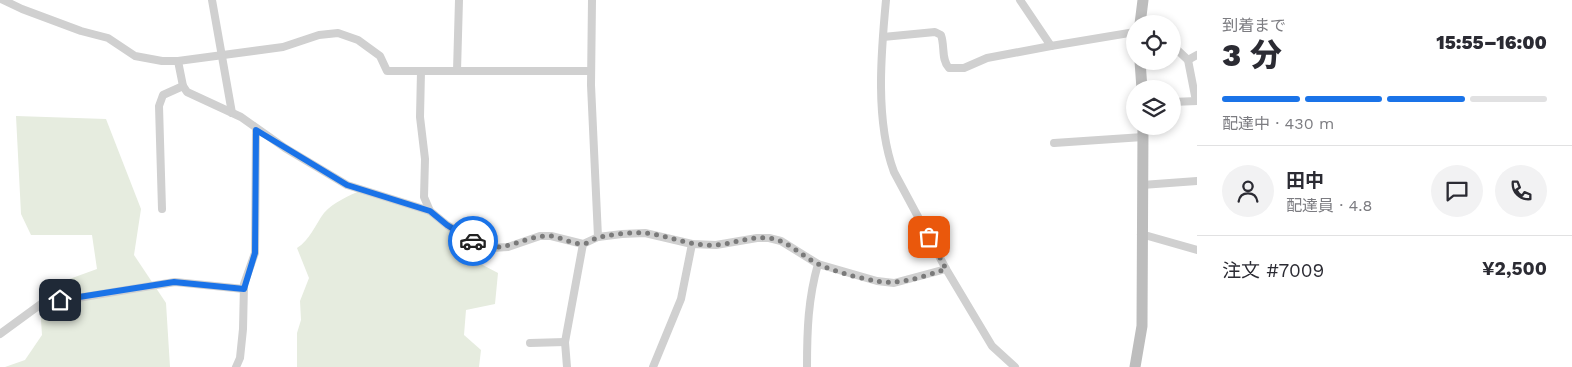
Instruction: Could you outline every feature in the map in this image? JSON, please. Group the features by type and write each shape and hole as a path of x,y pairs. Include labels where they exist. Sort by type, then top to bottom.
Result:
{"street":[{"path":"3,0 81,31 108,38 136,56 162,61 178,61 283,47 318,35 338,33 358,40 380,56 387,71 591,71"},
{"path":"212,0 232,113"},
{"path":"457,71 459,0"},
{"path":"592,0 591,71 598,237"},
{"path":"886,0 880,62 888,156 894,172 946,269 992,346 1015,367"},
{"path":"1020,0 1051,46"},
{"path":"1142,15 1143,0"},
{"path":"883,37 935,32 941,35 944,42 945,64 949,68 964,68 987,58 1126,34"},
{"path":"1181,53 1188,60 1197,101 1181,102"},
{"path":"1188,60 1197,55"},
{"path":"178,61 183,86 187,92 241,117 256,130 347,185 430,211 447,225 477,244 491,248 508,246 540,236 550,236 583,244 598,237 645,233 692,244 716,245 757,238 769,238 781,241 818,264 877,281 894,282 946,269"},
{"path":"421,71 420,117 425,159 424,197 430,211"},
{"path":"162,210 159,106 163,95 183,86"},
{"path":"236,367 240,358 243,329 244,289 255,253 256,130"},
{"path":"1054,143 1126,134"},
{"path":"1135,367 1142,326 1143,135"},
{"path":"1142,185 1197,181"},
{"path":"1141,234 1197,250"},
{"path":"567,367 565,342 583,244"},
{"path":"653,367 681,299 692,244"},
{"path":"807,367 807,322 811,288 818,264"},
{"path":"0,334 41,304 174,282 244,289"},
{"path":"530,343 565,342"}],"shaded area":[{"path":"16,116 106,119 141,209 134,255 166,303 170,367 5,367 25,360 42,335 39,290 97,269 92,235 31,235 21,214"},
{"path":"362,190 423,208 484,246 479,263 498,273 495,304 466,310 464,335 481,350 479,367 297,367 297,333 301,320 300,301 309,278 297,248 309,237 328,209"}],"way so far":[{"path":"473,241 491,248 508,246 540,236 550,236 583,244 598,237 645,233 704,245 769,238 781,241 818,264 877,281 894,282 946,269 929,237"}],"route":[{"path":"60,300 174,282 244,289 255,253 256,130 347,185 430,211 447,225 473,241"}]}
